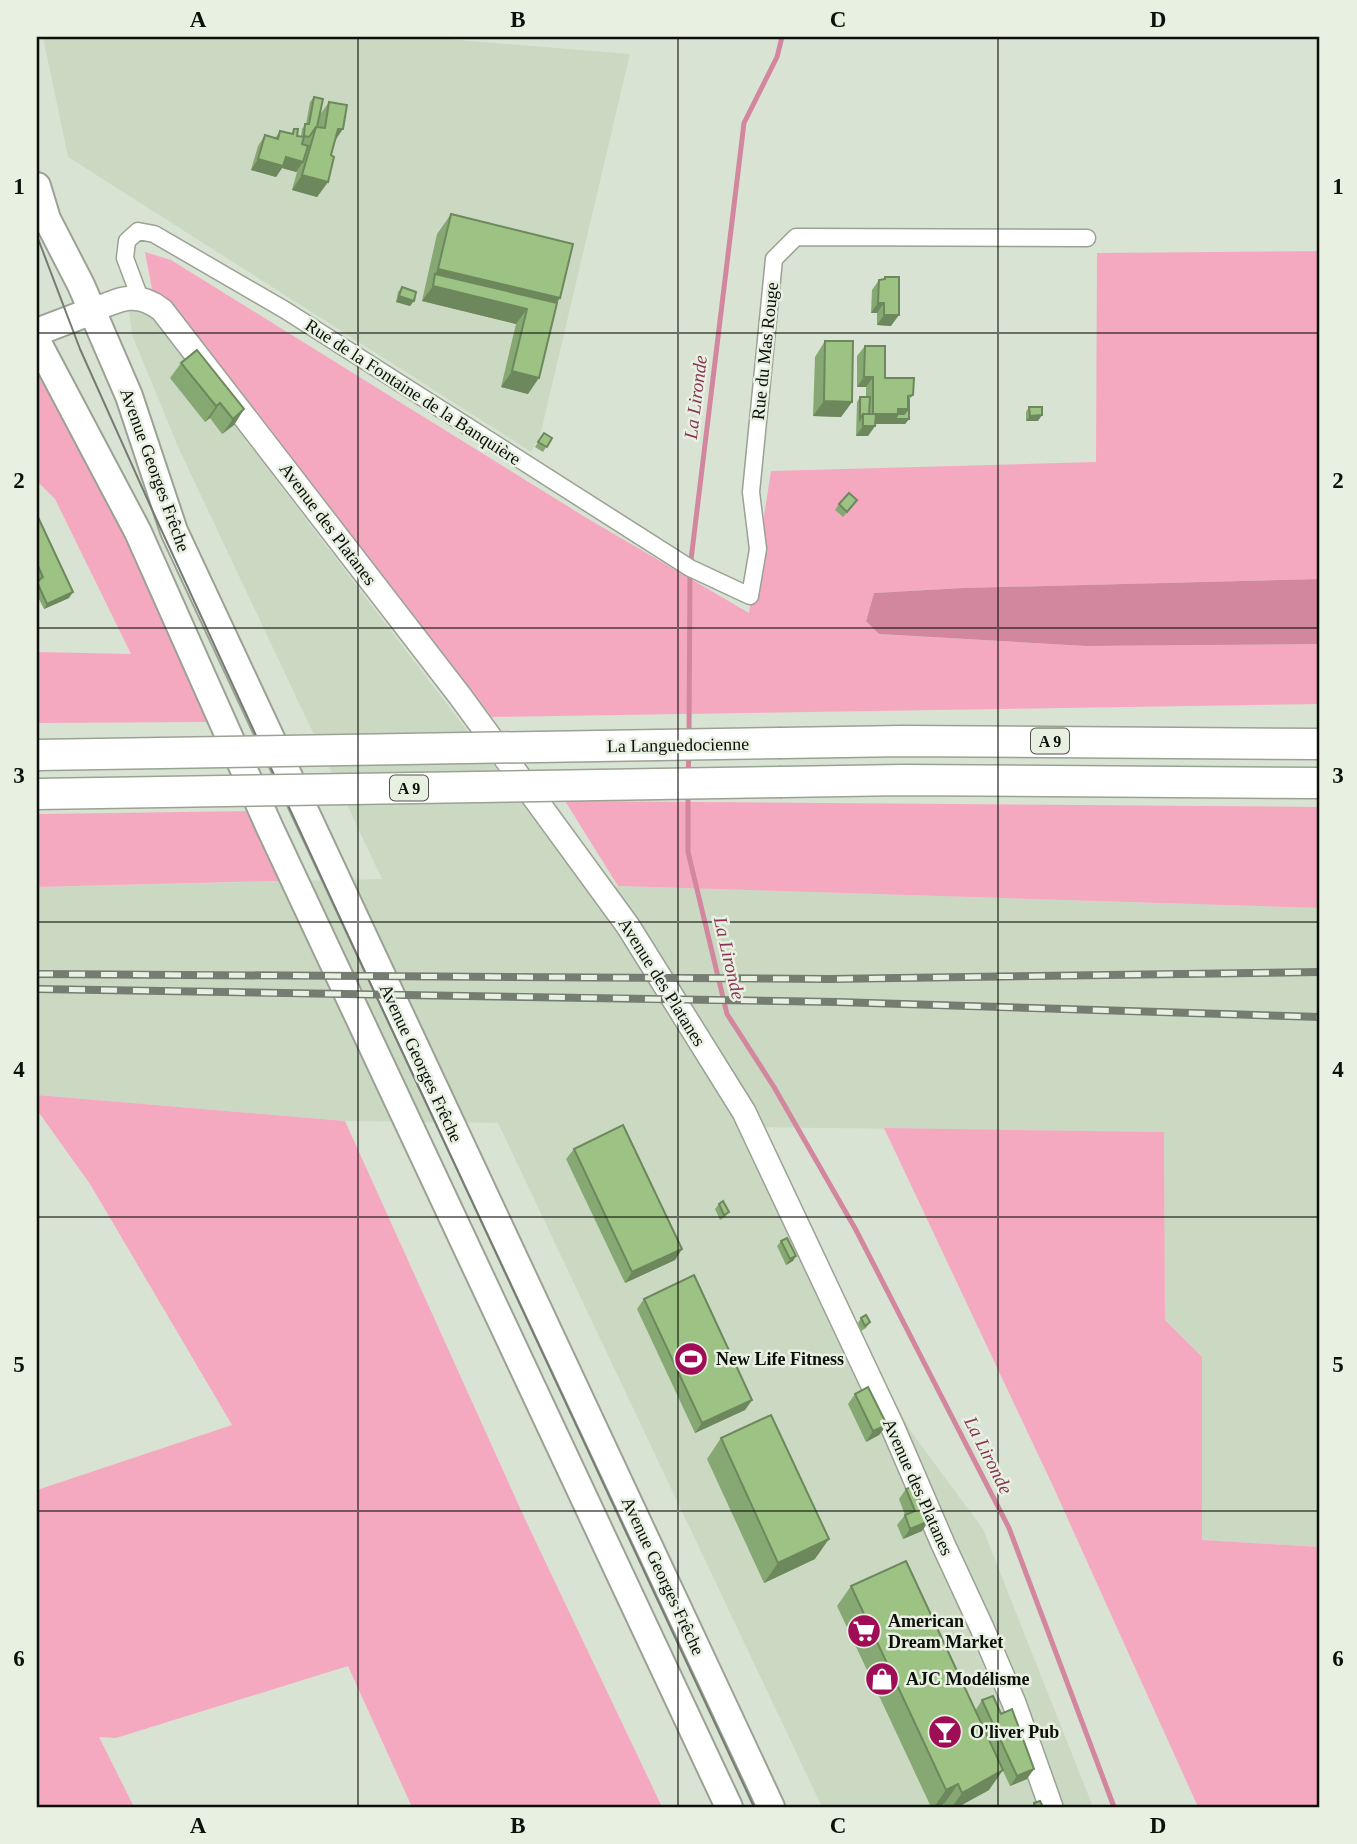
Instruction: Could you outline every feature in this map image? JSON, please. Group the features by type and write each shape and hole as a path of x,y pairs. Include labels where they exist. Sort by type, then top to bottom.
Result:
{"highway":[{"name":"La Languedocienne","path":"37,755 944,741 1320,744"},
{"name":"A 9","path":"37,793 969,780 1320,783"}],"main road":[{"name":"Avenue Georges Frêche","path":"37,186 47,219 92,311 129,396 179,544 454,1136 771,1807"},
{"path":"37,332 92,311"},
{"name":"Avenue Georges Frêche","path":"37,341 138,532 269,827 729,1807"}],"street":[{"name":"Rue de la Fontaine de la Banquière","path":"140,298 125,258 127,241 138,231 154,234 285,310 690,568 750,596"},
{"name":"Rue du Mas Rouge","path":"750,596 758,550 751,492 774,259 796,237 1087,238"},
{"path":"92,311 130,297 140,298"},
{"name":"Avenue des Platanes","path":"140,298 152,302 162,310 460,696 628,926 744,1112 893,1428 982,1628 1014,1703 1051,1807"}],"shaded area":[{"path":"43,37 423,37 630,54 540,436 531,452 68,157"},
{"path":"1320,251 1320,579 963,588 874,593 866,620 880,634 1086,646 1320,644 1320,704 492,717 152,289 145,252 171,260 585,517 749,613 771,471 1096,462 1097,253"},
{"path":"129,310 150,315 585,885 1320,908 1320,1547 1202,1540 1202,1358 1165,1320 1164,1132 747,1127 912,1433 983,1529 1093,1807 822,1807 498,1123 345,1121 37,1095 37,887 382,879 179,449 132,335"},
{"path":"37,356 140,554 213,722 37,723 37,652 131,654 55,499 37,481"},
{"path":"1320,579 1320,644 1086,646 879,634 866,621 874,593 963,588"},
{"path":"565,801 1320,807 1320,908 618,886"},
{"path":"253,811 281,881 37,887 37,814"},
{"path":"37,1095 345,1121 525,1519 662,1807 412,1807 348,1666 116,1738 99,1737 134,1807 37,1807 37,1490 232,1425 90,1184 37,1110"},
{"path":"884,1128 1164,1132 1165,1320 1202,1357 1202,1540 1320,1547 1320,1807 1198,1807 1052,1484"}],"building":[{"path":"314,97 323,99 317,127 309,137 304,136 305,124 309,124"},
{"path":"329,102 347,105 343,129 338,129 331,155 334,157 328,182 302,175 316,127 325,128"},
{"path":"294,129 298,129 297,136 304,137 302,144 308,146 303,162 286,157 283,166 258,159 265,135 278,139 280,131 293,134"},
{"path":"451,214 573,244 560,298 438,269"},
{"path":"435,274 557,303 539,378 512,371 527,309 433,286"},
{"path":"899,277 899,315 884,315 884,303 878,303 879,280"},
{"path":"402,287 416,292 414,301 399,296"},
{"path":"825,341 853,341 852,402 824,401"},
{"path":"865,346 885,346 885,378 914,378 913,395 908,396 908,409 898,409 898,414 873,414 873,377 864,377"},
{"path":"197,350 244,409 233,419 220,403 216,406 181,363"},
{"path":"860,397 870,397 869,414 863,414 860,419"},
{"path":"908,400 909,419 895,419 898,414 904,414 908,409"},
{"path":"1029,407 1042,407 1042,415 1030,416"},
{"path":"863,414 876,414 875,426 863,426"},
{"path":"544,433 552,438 547,447 538,442"},
{"path":"849,493 857,500 847,512 839,504"},
{"path":"37,515 73,592 47,604 37,582 43,577 37,564"},
{"path":"623,1125 682,1249 632,1272 574,1149"},
{"path":"723,1201 729,1212 724,1215 719,1204"},
{"path":"787,1238 796,1256 790,1259 781,1241"},
{"name":"New Life Fitness","path":"694,1275 752,1400 702,1423 644,1299"},
{"path":"866,1315 870,1322 865,1326 861,1318"},
{"path":"868,1387 887,1425 873,1431 855,1394"},
{"path":"771,1415 829,1539 778,1563 721,1438"},
{"path":"914,1486 929,1521 910,1529 905,1515 915,1511 906,1489"},
{"path":"906,1561 1003,1770 962,1793 958,1784 946,1790 851,1586"},
{"path":"993,1696 1001,1714 1012,1709 1034,1769 1017,1776 982,1700"},
{"path":"1040,1801 1043,1807 1035,1807 1034,1803"}],"waterway":[{"name":"La Lironde","path":"689,736 690,568 744,123 777,57 782,37"},
{"name":"La Lironde","path":"688,774 689,753"},
{"name":"La Lironde","path":"688,791 688,852 727,1014 774,1087 856,1230 1009,1528 1114,1807"}],"tram line":[{"path":"37,236 80,349 154,514 754,1807"}],"railway":[{"path":"37,974 830,979 1320,972"},
{"path":"37,989 837,1002 1320,1017"}],"place":[{"name":"New Life Fitness","path":"691,1359"},
{"name":"American Dream Market","path":"864,1631"},
{"name":"AJC Modélisme","path":"882,1679"},
{"name":"O'liver Pub","path":"945,1732"}]}
